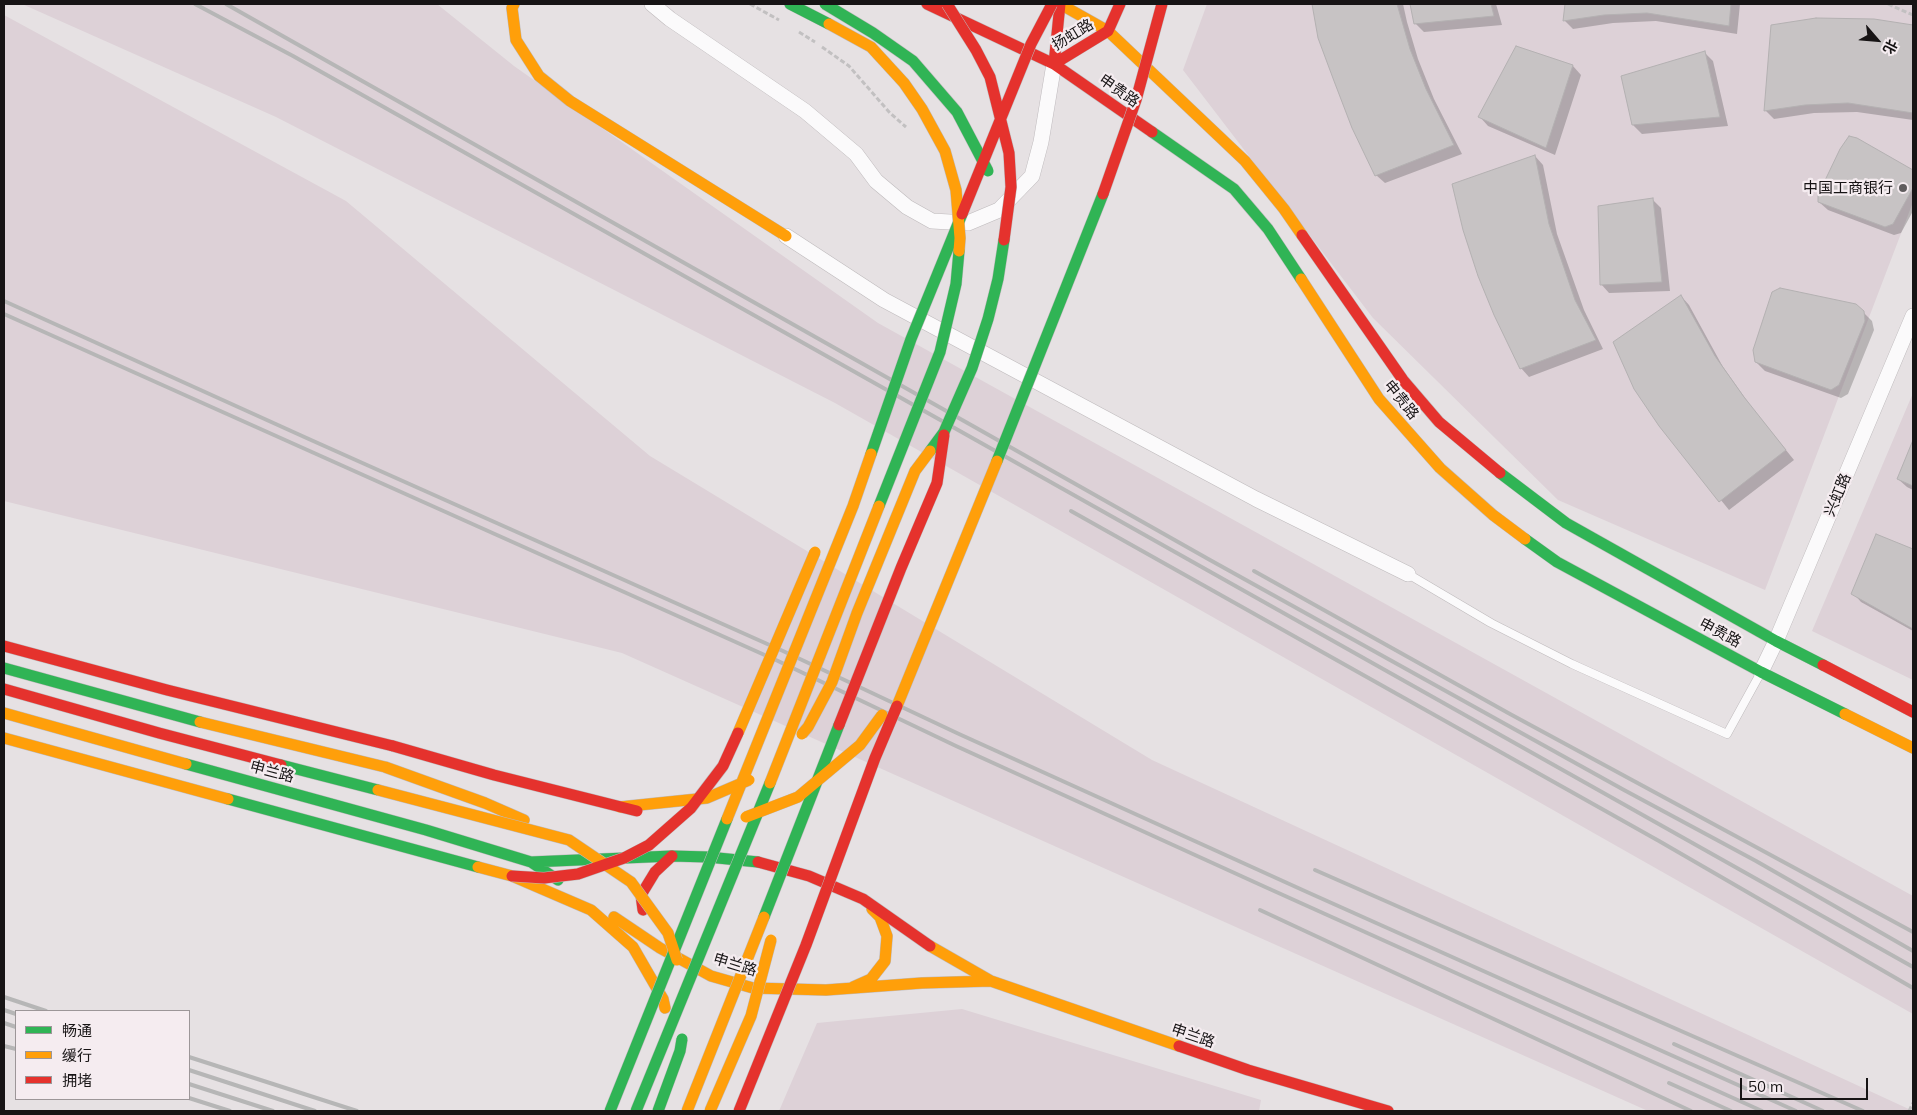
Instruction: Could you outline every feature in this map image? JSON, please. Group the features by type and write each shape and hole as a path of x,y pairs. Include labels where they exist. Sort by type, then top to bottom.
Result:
{"main road":[{"path":"514,4 512,8 516,40 539,76 570,101 786,236"},
{"path":"636,1111 741,854 940,352 956,284 960,238 956,190 945,151 922,109 904,83 871,47 790,4"},
{"path":"825,4 873,33 913,61 957,112 979,152 995,190 1006,235"},
{"name":"申贵路","path":"927,4 1054,64 1234,189 1268,229 1379,399 1440,468 1493,515 1557,562 1761,672 1913,748"},
{"path":"620,807 707,798 744,784 780,759 808,727 832,682 857,613 916,472 944,432 972,368 988,319 1006,235 1011,187 1009,153 990,78 976,50 947,4"},
{"path":"861,446 911,339 1031,44 1052,4"},
{"name":"申贵路","path":"1060,4 1108,32 1245,161 1284,209 1403,380 1438,422 1480,458 1566,523 1776,641 1913,712"},
{"name":"扬虹路","path":"1054,64 1060,4"},
{"name":"扬虹路","path":"1054,64 1108,32 1120,4"},
{"path":"738,1111 806,945 875,758 928,633 1106,188 1136,100 1162,4"},
{"path":"610,1111 854,506 911,339"},
{"path":"687,1111 901,568 937,483 944,432"},
{"path":"512,876 544,878 578,874 624,858 649,845 691,808 723,766 817,546"},
{"path":"714,822 734,822 798,797 860,745 899,692 928,633"},
{"path":"4,646 167,690 393,746 494,775 661,817 694,822"},
{"path":"4,668 163,713 385,767 485,803 569,840 630,882 668,933 686,989 680,1051 658,1111"},
{"path":"4,689 159,733 569,840"},
{"name":"申兰路","path":"4,714 426,830 531,862 660,948 711,976 753,988 826,990 922,983 991,981"},
{"path":"4,738 512,876 591,910 633,947 663,999 673,1051 676,1097"},
{"path":"385,767 494,775"},
{"path":"779,909 805,813"},
{"path":"660,948 644,922 641,896 655,872 672,856"},
{"name":"申兰路","path":"531,862 672,856 708,857 756,862 808,876 862,899 931,947 991,981 1248,1070 1388,1111"},
{"path":"850,988 871,979 884,961 887,936 880,917 862,899"},
{"path":"710,1111 751,1016 774,929"}],"street":[{"path":"652,4 670,19 805,111 856,154 876,181 907,208 932,221 968,223 998,210 1032,176 1041,142 1054,64"},
{"path":"786,236 884,300 1256,499 1408,574"},
{"name":"兴虹路","path":"1761,672 1776,641 1913,316"}],"lane":[{"path":"1408,574 1492,623 1572,664 1727,734 1761,672"}],"path":[{"path":"1888,4 1913,15"},
{"path":"1909,1111 1913,1103"}],"shaded area":[{"path":"22,4 437,4 514,66 878,323 1913,896 1913,1014 835,403 276,117"},
{"path":"1207,4 1913,5 1913,202 1765,590 1558,500 1373,318 1183,70"},
{"path":"4,15 346,201 650,456 1152,760 1913,1111 1648,1111 622,653 4,501"},
{"path":"1913,393 1913,680 1812,631"},
{"path":"962,1009 1261,1100 1259,1111 779,1111 817,1023"}],"building":[{"path":"1312,4 1397,4 1410,49 1426,89 1454,145 1375,176 1352,128 1318,38"},
{"path":"1410,4 1491,4 1494,16 1414,24"},
{"path":"1565,4 1731,4 1729,26 1647,13 1604,15 1563,21"},
{"path":"1816,18 1874,19 1913,25 1913,113 1848,103 1805,105 1764,111 1771,25"},
{"path":"1516,46 1573,65 1546,148 1478,117"},
{"path":"1705,51 1720,117 1632,125 1621,76"},
{"path":"1849,136 1857,138 1913,170 1913,188 1893,224 1885,227 1818,202 1818,195 1840,149"},
{"path":"1535,155 1549,224 1575,300 1596,340 1520,369 1478,276 1463,230 1452,184"},
{"path":"1653,198 1662,282 1600,285 1598,206"},
{"path":"1780,288 1856,304 1864,311 1865,321 1839,385 1831,390 1755,362 1753,350 1772,292"},
{"path":"1681,295 1715,356 1744,397 1786,450 1719,502 1659,426 1634,389 1613,342"},
{"path":"1913,440 1913,486 1897,479"},
{"path":"1876,534 1913,549 1913,629 1851,594"}],"railway":[{"path":"195,4 293,56 1913,967"},
{"path":"226,4 1210,560 1624,790 1756,861 1913,951"},
{"path":"4,301 783,651 959,734 1796,1111"},
{"path":"4,314 778,661 956,746 1762,1111"},
{"path":"1071,511 1659,841 1913,988"},
{"path":"1254,571 1510,714 1913,932"},
{"path":"1315,870 1863,1111"},
{"path":"1260,910 1691,1111"},
{"path":"4,997 43,1010"},
{"path":"4,1010 15,1014"},
{"path":"4,1023 15,1027"},
{"path":"1674,1044 1823,1111"},
{"path":"4,1046 15,1049"},
{"path":"190,1057 357,1111"},
{"path":"190,1070 315,1111"},
{"path":"1669,1083 1731,1111"},
{"path":"190,1084 273,1111"},
{"path":"190,1098 230,1111"}],"traffic: fast":[{"path":"790,4 829,24"},
{"path":"825,4 873,33 913,61 957,112 988,171"},
{"path":"1152,132 1234,189 1268,229 1301,279"},
{"path":"997,461 1103,194"},
{"path":"871,454 911,339 962,214"},
{"path":"930,451 944,432 972,368 988,319 998,279 1004,240"},
{"path":"879,506 940,352 956,284 959,251"},
{"path":"1500,473 1566,523 1776,641 1823,665"},
{"path":"1525,539 1557,562 1761,672 1845,714"},
{"path":"4,668 200,722"},
{"path":"764,917 839,725"},
{"path":"186,764 426,830 531,862 558,880"},
{"path":"281,765 378,790"},
{"path":"636,1111 770,783"},
{"path":"228,799 478,867"},
{"path":"610,1111 727,819"},
{"path":"531,862 672,856 708,857 758,862"},
{"path":"658,1111 680,1051 682,1039"}],"traffic: slow":[{"path":"514,4 512,8 516,40 539,76 570,101 786,236"},
{"path":"1060,4 1108,31 1245,161 1284,209 1302,235"},
{"path":"829,24 871,47 904,83 922,109 945,151 956,190 960,238 959,251"},
{"path":"1301,279 1379,399 1440,468 1493,515 1525,539"},
{"path":"802,734 808,727 832,682 857,613 915,471 930,451"},
{"path":"727,819 853,506 871,454"},
{"path":"897,706 997,461"},
{"path":"770,783 879,506"},
{"path":"738,733 815,552"},
{"path":"4,713 186,764"},
{"path":"1845,714 1913,748"},
{"path":"746,817 798,797 860,745 882,715"},
{"path":"200,722 385,767 485,803 524,820"},
{"path":"4,738 228,799"},
{"path":"620,807 707,798 749,780"},
{"path":"378,790 569,840 631,882 668,933 677,960"},
{"path":"478,867 512,876 591,910 633,947 663,999 665,1008"},
{"path":"853,987 871,979 885,961 887,936 880,917 872,909"},
{"path":"614,917 660,948 711,976 753,988 826,990 922,983 991,981"},
{"path":"687,1111 764,917"},
{"path":"710,1111 751,1016 771,940"},
{"path":"930,946 991,981 1179,1046"}],"traffic: jam":[{"path":"927,4 1054,64 1152,132"},
{"path":"947,4 976,50 990,77 1009,153 1011,187 1004,240"},
{"path":"962,214 1031,44 1052,4"},
{"path":"1054,64 1060,4"},
{"path":"1054,64 1108,31 1120,4"},
{"path":"1103,194 1136,100 1162,4"},
{"path":"1302,235 1403,380 1439,422 1500,473"},
{"path":"839,725 937,483 944,435"},
{"path":"4,646 167,690 393,746"},
{"path":"1823,665 1913,712"},
{"path":"4,689 281,765"},
{"path":"739,1111 806,945 875,758 897,706"},
{"path":"512,876 544,878 578,874 624,858 649,845 691,808 723,766 738,733"},
{"path":"393,746 494,775 637,811"},
{"path":"643,910 641,895 655,872 672,856"},
{"path":"758,862 809,876 863,899 930,946"},
{"path":"1179,1046 1248,1070 1388,1111"}],"place":[{"name":"中国工商银行","path":"1903,188"}]}
